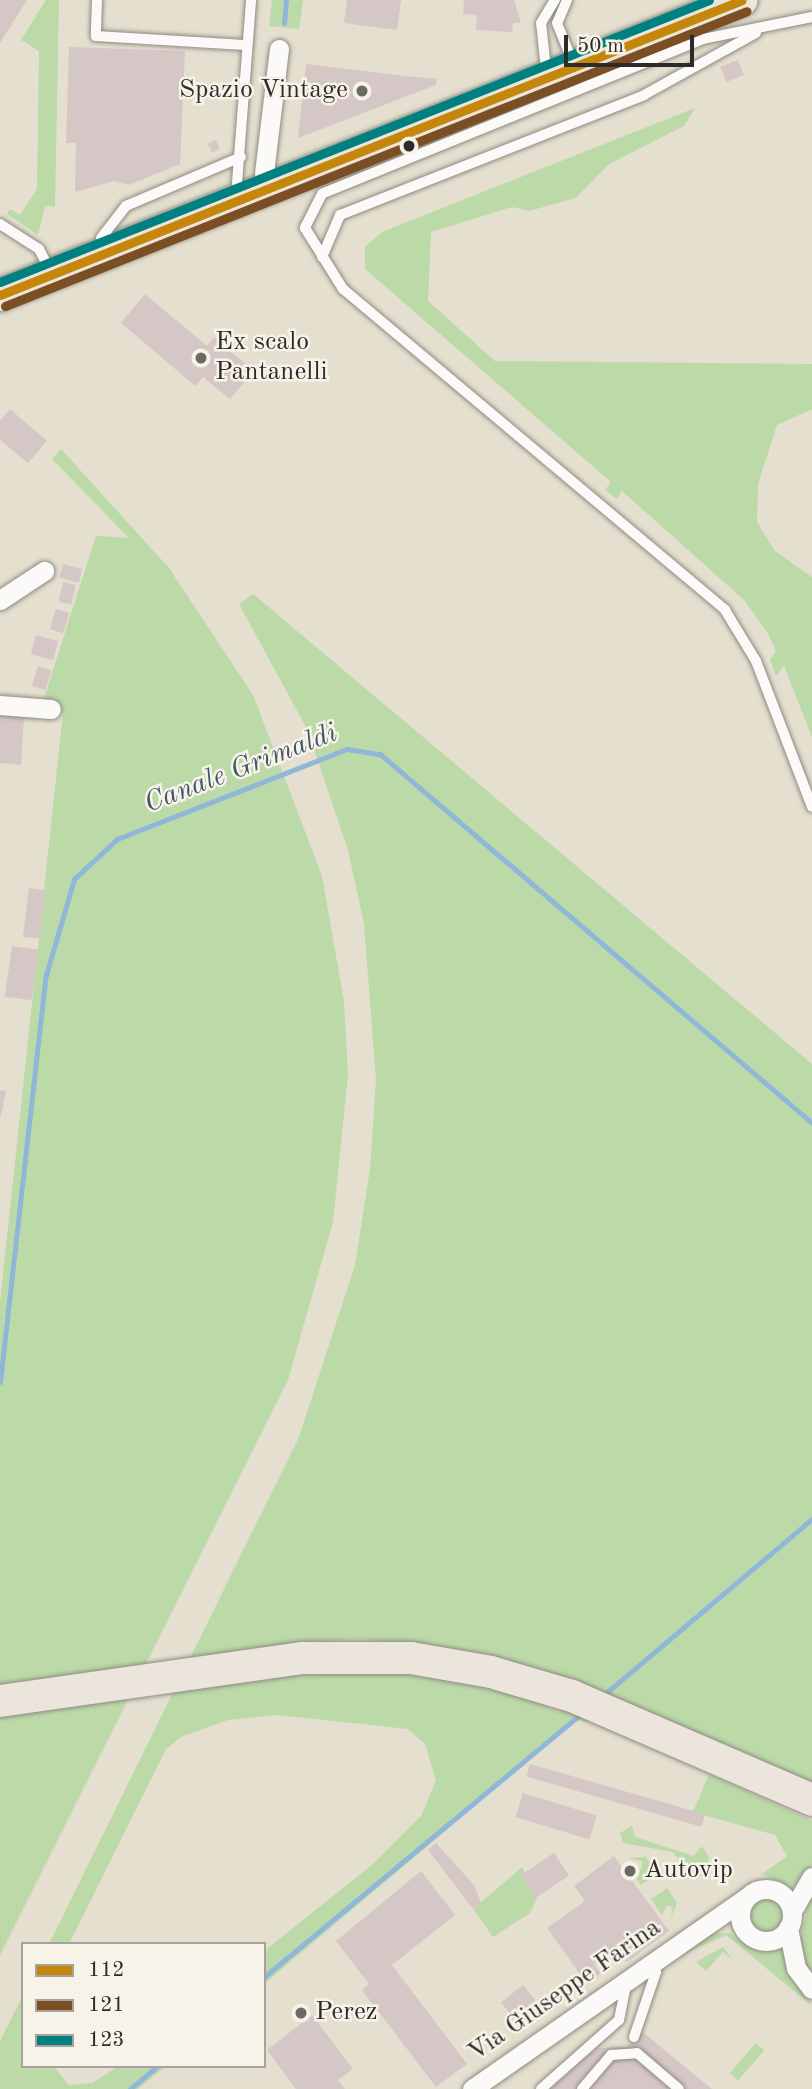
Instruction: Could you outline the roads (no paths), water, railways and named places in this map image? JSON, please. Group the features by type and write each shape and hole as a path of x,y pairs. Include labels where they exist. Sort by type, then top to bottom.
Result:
{"main road":[{"path":"0,279 101,238 247,171 556,55 693,0"},
{"path":"0,295 742,0"},
{"path":"0,1701 303,1658 450,1664 572,1696 687,1748 812,1813"},
{"path":"687,1748 742,1764 812,1800"}],"street":[{"path":"247,171 279,49"},
{"path":"0,600 44,571"},
{"path":"0,705 51,709"},
{"path":"688,1936 724,1923 744,1928 766,1941 790,1919 812,1877"},
{"path":"688,1936 747,1897 770,1889 784,1896 790,1919 796,1968 812,1989"},
{"path":"744,1928 740,1912 747,1897"},
{"name":"Via Giuseppe Farina","path":"472,2089 688,1936"}],"lane":[{"path":"97,0 96,36 245,45"},
{"path":"247,171 251,59 245,45 251,0"},
{"path":"555,0 541,23 556,55"},
{"path":"556,55 557,23 567,0"},
{"path":"812,17 764,29 703,39 322,194 305,228 343,289 725,610 756,661 812,807"},
{"path":"322,257 340,215 644,95 764,29"},
{"path":"0,225 39,249 45,261"},
{"path":"634,2037 656,1972 652,1961"},
{"path":"541,2089 619,2020 627,1980"},
{"path":"582,2089 611,2055 637,2053 679,2089"}],"waterway":[{"path":"284,23 286,0"},
{"name":"Canale Grimaldi","path":"0,1382 46,975 74,879 117,839 347,749 380,754 812,1123"},
{"path":"600,1698 812,1519"},
{"path":"266,1975 582,1713"},
{"path":"130,2089 155,2068"}],"place":[{"name":"Spazio Vintage","path":"362,91"},
{"name":"Ex scalo Pantanelli","path":"201,358"},
{"name":"Autovip","path":"630,1871"},
{"name":"Perez","path":"301,2013"}]}
